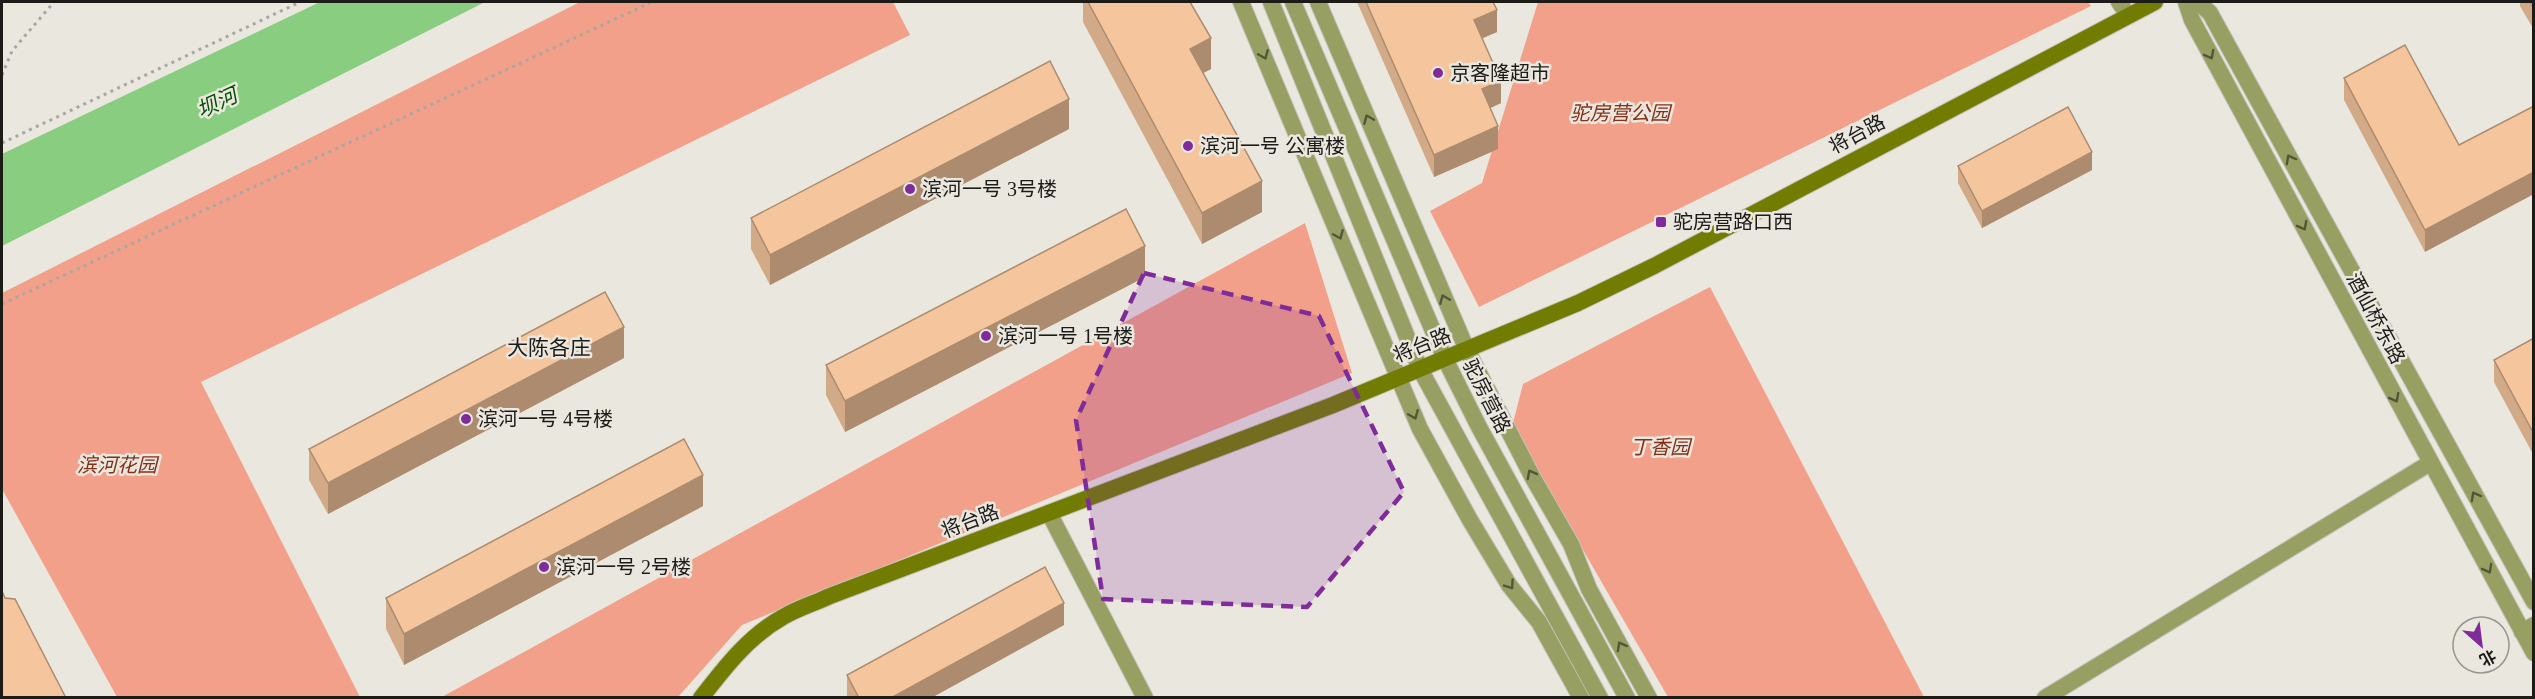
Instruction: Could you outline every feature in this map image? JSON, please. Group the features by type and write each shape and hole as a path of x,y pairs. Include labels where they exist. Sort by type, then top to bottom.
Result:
{"main road":[{"name":"将台路","path":"701,698 743,647 761,631 785,616 1323,409 1578,303 1654,266 2124,8 2155,2"}],"street":[{"path":"1241,2 1420,429 1470,520 1509,585 1539,622 1581,698"},
{"path":"1271,2 1420,369 1600,698"},
{"name":"驼房营路","path":"1293,2 1445,360 1479,427 1628,698"},
{"path":"1318,2 1467,350 1570,544 1589,589 1649,698"},
{"name":"酒仙桥东路","path":"2186,2 2192,20 2430,463 2528,628 2534,653"},
{"name":"酒仙桥东路","path":"2198,2 2210,13 2534,602"},
{"path":"2045,698 2430,463"},
{"path":"1049,513 1145,698"}],"path":[{"path":"2,75 12,51 54,2"},
{"path":"2,143 300,2"},
{"path":"2,304 652,2"}],"highlighted area":[{"path":"1144,273 1319,316 1404,492 1307,607 1103,599 1076,420"}],"green space":[{"name":"滨河花园","path":"580,2 893,2 910,35 201,382 360,697 117,697 2,489 2,293"},
{"name":"驼房营公园","path":"1538,2 2088,2 2091,6 1479,307 1430,211 1482,183"},
{"path":"1305,223 1352,373 742,625 678,697 440,698"},
{"name":"丁香园","path":"1710,287 1924,697 1668,697 1512,427 1523,384"}],"water":[{"name":"坝河","path":"320,2 485,2 2,246 2,154"}],"building":[{"name":"滨河一号 公寓楼","path":"1088,2 1190,2 1211,38 1190,49 1262,181 1202,213"},
{"name":"京客隆超市","path":"1366,2 1493,2 1497,10 1474,20 1501,81 1482,89 1498,126 1434,155"},
{"path":"2405,45 2459,145 2534,106 2534,172 2425,230 2344,78"},
{"path":"1050,61 1069,99 770,255 751,218"},
{"path":"2068,107 2092,152 1982,211 1958,166"},
{"path":"1126,209 1145,246 845,401 826,365"},
{"path":"605,292 624,327 328,483 309,449"},
{"path":"2534,338 2534,434 2494,360"},
{"path":"684,439 703,475 404,634 386,598"},
{"path":"1045,567 1064,603 891,698 855,698 858,696 847,675"},
{"path":"2,591 5,598 15,599 66,698 2,698"}],"place":[{"name":"京客隆超市","path":"1438,73"},
{"name":"滨河一号 公寓楼","path":"1188,146"},
{"name":"滨河一号 3号楼","path":"910,189"},
{"name":"驼房营路口西","path":"1661,222"},
{"name":"滨河一号 1号楼","path":"986,336"},
{"name":"滨河一号 4号楼","path":"466,419"},
{"name":"滨河一号 2号楼","path":"544,567"}],"district":[{"name":"大陈各庄","path":"549,348"}]}
